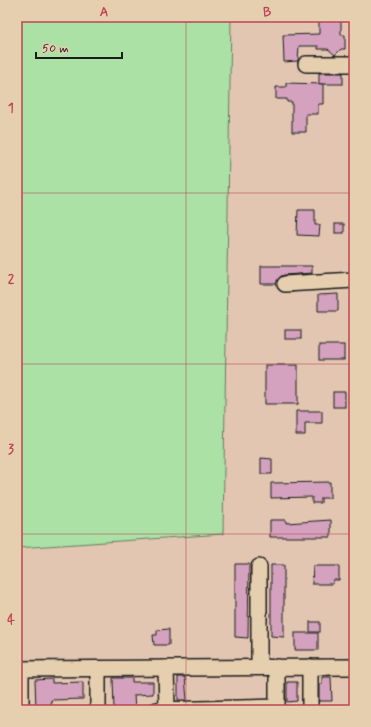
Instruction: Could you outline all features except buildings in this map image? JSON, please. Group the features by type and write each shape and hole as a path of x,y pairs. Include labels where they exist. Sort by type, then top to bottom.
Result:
{"street":[{"path":"306,64 354,64"},
{"path":"285,284 354,280"},
{"path":"259,567 259,667"},
{"path":"166,668 162,710 283,708 277,667"},
{"path":"21,710 19,669 354,667"},
{"path":"310,668 310,710"},
{"path":"98,669 98,710"}],"green space":[{"path":"17,17 231,17 223,534 17,548"}]}
